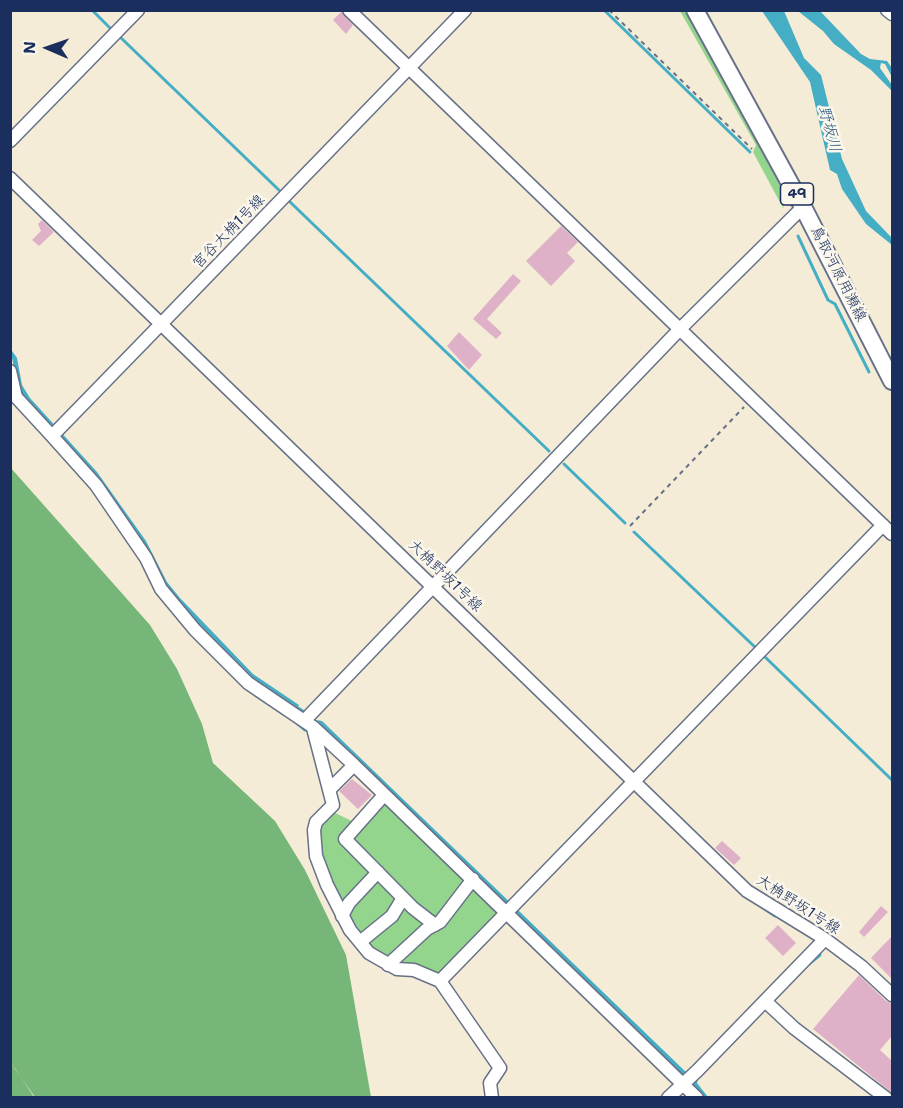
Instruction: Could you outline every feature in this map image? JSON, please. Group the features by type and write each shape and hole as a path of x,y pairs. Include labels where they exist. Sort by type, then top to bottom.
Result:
{"main road":[{"name":"鳥取河原用瀬線","path":"695,10 803,207 892,381"}],"street":[{"path":"10,141 138,10"},
{"path":"349,10 888,529 440,981"},
{"name":"宮谷大桷1号線","path":"161,324 465,10"},
{"path":"887,10 892,14"},
{"path":"10,178 161,324 52,436"},
{"path":"308,724 433,586 679,330 803,207"},
{"name":"大桷野坂1号線","path":"161,324 636,781 747,891 825,939 861,966 892,995"},
{"path":"10,371 16,397 96,485 141,550 161,589 173,605 248,683 308,724 354,765 697,1098"},
{"path":"308,724 330,789 333,805 316,822 314,843 319,870 342,916 369,954 388,965 414,970 440,981 500,1068 490,1083 492,1098"},
{"path":"330,789 354,765"},
{"path":"384,795 345,839 403,898 435,925"},
{"path":"342,916 349,903 378,872"},
{"path":"388,965 435,925 473,879"},
{"path":"360,942 392,916 403,898"},
{"path":"668,1098 825,939"},
{"path":"765,1001 794,1028 886,1098"}],"path":[{"path":"609,10 752,149"},
{"path":"630,526 751,399"}],"green space":[{"path":"680,11 685,11 760,146 786,197 783,208 753,152 756,145"},
{"path":"10,467 150,625 177,669 202,724 213,763 275,821 305,870 346,955 371,1097 35,1097 11,1063"},
{"path":"386,800 465,879 434,919 417,907 352,840"},
{"path":"333,812 354,822 343,834 374,872 342,907 332,889 316,839 324,818"},
{"path":"377,877 398,902 360,939 347,918 349,912"},
{"path":"473,888 501,910 440,976 394,964"},
{"path":"403,904 425,924 388,961 364,943"},
{"path":"11,1064 15,1068 34,1097 11,1097"}],"water":[{"name":"野坂川","path":"762,11 784,11 804,58 821,75 842,159 866,211 892,238 892,245 866,224 842,189 837,174 830,170 810,82"},
{"path":"798,11 820,11 861,54 870,59 887,61 892,68 892,77 885,64 881,63 880,68 892,85 892,91 871,70 834,44 823,31"},
{"path":"10,348 17,358 22,385 30,398 97,472 146,541 167,582 253,674 299,705 297,708 262,687 177,602 27,401 18,387"},
{"path":"317,720 322,721 688,1074 766,1006 768,1007 698,1079 697,1083 708,1097 704,1097 562,957 320,726"}],"building":[{"path":"341,12 353,25 346,34 333,20"},
{"path":"42,220 54,232 39,246 32,240 41,231 38,224"},
{"path":"561,226 578,242 567,253 575,261 551,286 526,261"},
{"path":"513,274 521,281 487,319 502,333 496,339 473,319"},
{"path":"459,332 482,355 469,370 447,346"},
{"path":"352,779 372,795 358,809 339,791"},
{"path":"722,841 741,858 734,865 715,848"},
{"path":"881,906 888,912 864,937 859,932"},
{"path":"778,925 796,943 783,956 765,938"},
{"path":"892,936 892,979 871,958"},
{"path":"859,975 886,1001 892,1003 892,1036 880,1050 892,1061 892,1093 813,1029"}],"waterway":[{"path":"92,10 112,30"},
{"path":"604,10 750,152"},
{"path":"119,36 281,192"},
{"path":"289,201 549,451"},
{"path":"798,236 828,300 835,304 869,372"},
{"path":"564,464 625,523"},
{"path":"634,532 757,649"},
{"path":"764,656 892,780"},
{"path":"255,695 282,713"},
{"path":"295,706 307,714"},
{"path":"297,723 305,730"},
{"path":"762,907 775,916"},
{"path":"809,964 820,955"}]}
